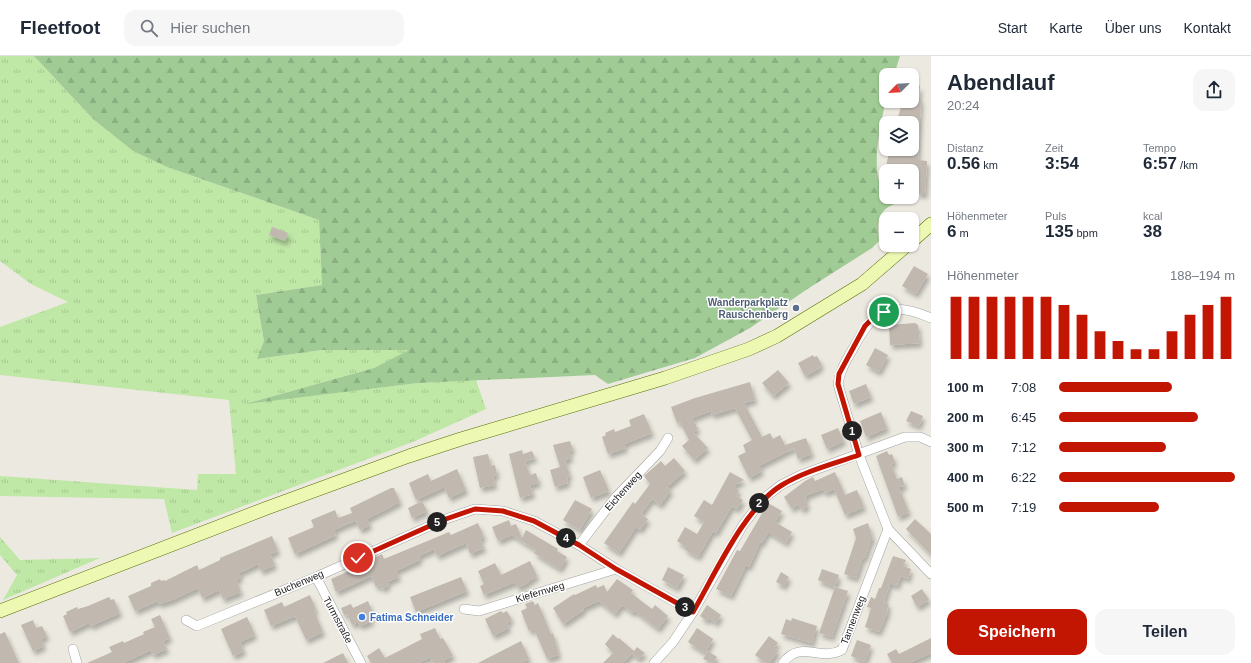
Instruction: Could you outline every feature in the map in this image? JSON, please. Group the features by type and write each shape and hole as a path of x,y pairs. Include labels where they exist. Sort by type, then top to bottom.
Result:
{"main road":[{"path":"919,235 931,224"},
{"path":"0,611 267,508 409,456 666,378 750,349 777,336 862,284 899,252"}],"street":[{"path":"931,318 914,310 901,309 889,310 878,316 865,326 839,374 839,391 859,455 888,529 931,574"},
{"path":"654,663 672,642 693,612 743,525 763,499 781,485 801,475 905,438 920,437 931,442"},
{"name":"Eichenweg","path":"579,545 615,498 660,451 668,438"},
{"name":"Buchenweg","path":"186,620 197,626 316,577 443,520 475,509 503,511 534,521 579,545 616,569 693,612"},
{"name":"Tannenweg","path":"783,663 789,654 798,651 833,655 842,650 888,529"},
{"name":"Kiefernweg","path":"464,609 479,611 616,569"},
{"name":"Turmstraße","path":"316,577 361,663"},
{"path":"73,649 77,663"}],"green space":[{"path":"0,56 34,56 93,119 133,151 167,167 319,220 322,285 256,295 264,341 258,359 322,350 410,350 374,368 249,403 418,383 476,380 486,409 415,441 172,533 164,499 0,496 0,476 197,490 198,474 236,474 229,400 0,375 0,327 68,302 31,284 0,261"},
{"path":"34,56 900,56 896,68 879,68 879,108 884,108 882,116 879,116 877,148 879,204 895,204 885,209 883,212 879,212 879,241 872,248 750,328 695,358 608,384 595,375 418,383 245,404 374,368 409,350 322,350 257,359 264,341 256,295 322,285 319,220 167,167 133,151 93,119"},
{"path":"0,537 20,560 100,558 3,600 17,575 0,555"}],"building":[{"path":"919,98 921,99 919,140 919,116 898,116 901,108 919,108"},
{"path":"888,156 918,156 918,160 927,161 925,194 919,194 919,164 886,164"},
{"path":"272,227 288,233 285,241 269,235"},
{"path":"914,266 928,274 916,294 902,286"},
{"path":"915,323 918,325 920,343 890,345 889,325"},
{"path":"875,348 888,355 879,372 866,365"},
{"path":"813,355 814,357 817,356 822,365 819,367 820,368 805,376 798,363"},
{"path":"778,370 789,383 773,396 762,383"},
{"path":"750,382 755,400 744,403 762,437 770,433 773,439 780,435 785,445 806,438 812,454 798,459 794,448 759,466 762,471 749,478 738,456 746,452 743,445 752,440 735,408 712,415 711,411 692,418 698,429 693,432 708,448 694,460 682,446 689,440 680,422 677,423 671,407 695,398"},
{"path":"866,384 871,397 854,404 849,391"},
{"path":"911,411 923,416 919,426 906,421"},
{"path":"881,412 887,428 866,437 860,421"},
{"path":"644,414 652,433 624,444 626,448 608,454 602,437 606,435 605,433 614,429 615,432 631,426 629,420"},
{"path":"838,428 844,441 827,449 821,435"},
{"path":"570,441 573,450 569,451 571,458 565,460 570,476 567,477 568,483 555,487 550,470 560,467 553,445"},
{"path":"522,450 523,454 532,451 535,458 525,461 530,475 536,473 539,483 530,485 533,494 520,498 509,454"},
{"path":"887,451 889,455 892,454 895,462 891,464 897,479 902,477 905,486 900,487 900,490 909,512 898,517 876,456"},
{"path":"488,454 491,466 495,465 497,475 493,476 495,485 480,488 473,457"},
{"path":"674,458 685,471 667,487 671,490 660,505 652,499 641,514 648,519 640,530 636,527 619,553 604,543 633,502 635,504 650,484 644,476 661,461 665,466"},
{"path":"457,469 466,490 449,498 444,487 416,500 409,483 428,474 431,481"},
{"path":"600,470 609,491 591,498 583,477"},
{"path":"730,472 744,480 733,486 739,490 736,496 743,500 737,509 732,506 716,533 713,531 698,557 684,549 686,547 677,541 685,527 697,534 704,522 694,516 704,500 712,505"},
{"path":"835,472 845,495 857,490 864,507 845,515 834,489 825,493 823,489 805,496 807,498 805,500 808,505 802,510 798,504 792,509 784,497 805,481 813,477 815,481"},
{"path":"391,488 394,488 400,502 367,519 370,525 360,530 356,521 347,524 334,530 336,535 295,554 288,538 314,527 311,520 335,510 338,518 352,513 350,508"},
{"path":"575,500 592,509 580,530 563,520"},
{"path":"422,501 427,511 412,518 408,508"},
{"path":"768,503 782,511 775,522 792,532 786,543 768,532 762,543 760,542 749,567 746,565 731,596 716,589 737,550 740,551"},
{"path":"915,519 931,534 931,555 906,529"},
{"path":"509,520 511,526 516,524 522,538 526,530 558,549 557,551 567,557 560,569 534,553 536,550 512,535 498,541 492,527"},
{"path":"478,523 484,537 480,539 484,548 470,554 466,543 437,556 434,549 419,556 420,560 396,571 399,577 387,582 389,585 382,589 380,585 376,587 371,576 336,592 331,579 369,562 369,560 382,554 384,559 449,532 451,535"},
{"path":"868,523 873,539 871,540 865,558 863,557 856,578 844,574 856,538 853,529"},
{"path":"272,536 278,551 270,554 275,565 261,571 258,564 239,573 241,577 236,580 241,592 223,599 219,590 202,598 198,588 172,600 159,604 158,601 135,611 128,596 151,586 151,583 160,579 161,581 165,581 197,565 199,570 220,560 220,558"},
{"path":"893,556 906,560 903,566 911,569 908,579 901,576 897,586 890,583 884,602 889,604 888,611 879,632 865,627 871,608 867,607 871,597 875,599 879,588 881,588"},
{"path":"530,561 537,576 529,582 518,588 515,582 484,595 480,586 484,584 478,571 495,563 501,575"},
{"path":"668,567 684,575 677,588 662,580"},
{"path":"822,569 839,575 835,587 818,580"},
{"path":"781,572 789,577 784,586 776,582"},
{"path":"461,577 467,591 416,612 410,597"},
{"path":"617,579 633,590 631,593 652,609 655,605 668,616 658,629 635,611 633,613 622,605 615,614 599,601 583,608 584,610 563,624 553,608 574,594 575,595 596,585 597,588 604,585 607,592"},
{"path":"835,587 848,591 832,637 819,633"},
{"path":"922,589 929,600 917,607 911,596"},
{"path":"310,595 316,610 314,611 323,632 306,640 295,616 271,626 264,610 282,602 284,607"},
{"path":"109,597 111,600 114,599 120,613 91,626 89,623 70,632 63,616 67,614 66,612 77,607 78,609 88,606"},
{"path":"368,601 374,615 370,617 372,621 360,626 358,622 352,625 347,614 344,615 341,608 351,604 353,608"},
{"path":"533,601 535,605 538,603 551,634 553,633 559,655 547,659 534,629 529,631 521,611 527,608 525,604"},
{"path":"707,605 721,615 716,623 709,618 707,621 700,616"},
{"path":"501,611 503,613 507,611 512,620 507,622 509,628 493,636 485,619"},
{"path":"160,615 170,638 163,641 167,649 153,655 151,650 123,663 87,663 112,652 109,647 123,641 124,643 155,627 151,619"},
{"path":"247,617 255,635 240,642 244,651 233,656 221,629"},
{"path":"792,618 817,626 812,643 781,634 786,619 791,621"},
{"path":"33,620 36,628 42,626 47,636 41,639 44,646 33,651 21,625"},
{"path":"435,628 440,639 443,638 453,656 445,660 444,663 433,663 430,657 419,663 371,663 367,656 379,648 385,658 422,639 420,634"},
{"path":"697,628 713,639 705,653 688,642"},
{"path":"5,632 19,663 0,663 0,634"},
{"path":"613,634 634,651 637,647 645,653 638,659 632,653 623,663 603,663 613,653 605,644"},
{"path":"769,636 778,643 774,648 778,651 769,663 766,663 755,655"},
{"path":"931,638 931,653 909,663 892,663 887,654 896,649 899,654"},
{"path":"857,640 871,645 865,662 851,656"},
{"path":"521,641 529,659 521,663 478,663"},
{"path":"708,651 717,657 713,663 703,659"},
{"path":"343,653 348,663 323,663"}],"place":[{"name":"Wanderparkplatz Rauschenberg","path":"796,308"},
{"name":"Fatima Schneider","path":"362,617"}],"route":[{"path":"358,558 443,520 475,509 503,511 534,521 579,545 616,569 693,612 743,525 763,499 781,485 801,475 859,455 839,391 839,374 865,326 871,320 884,312"}]}
